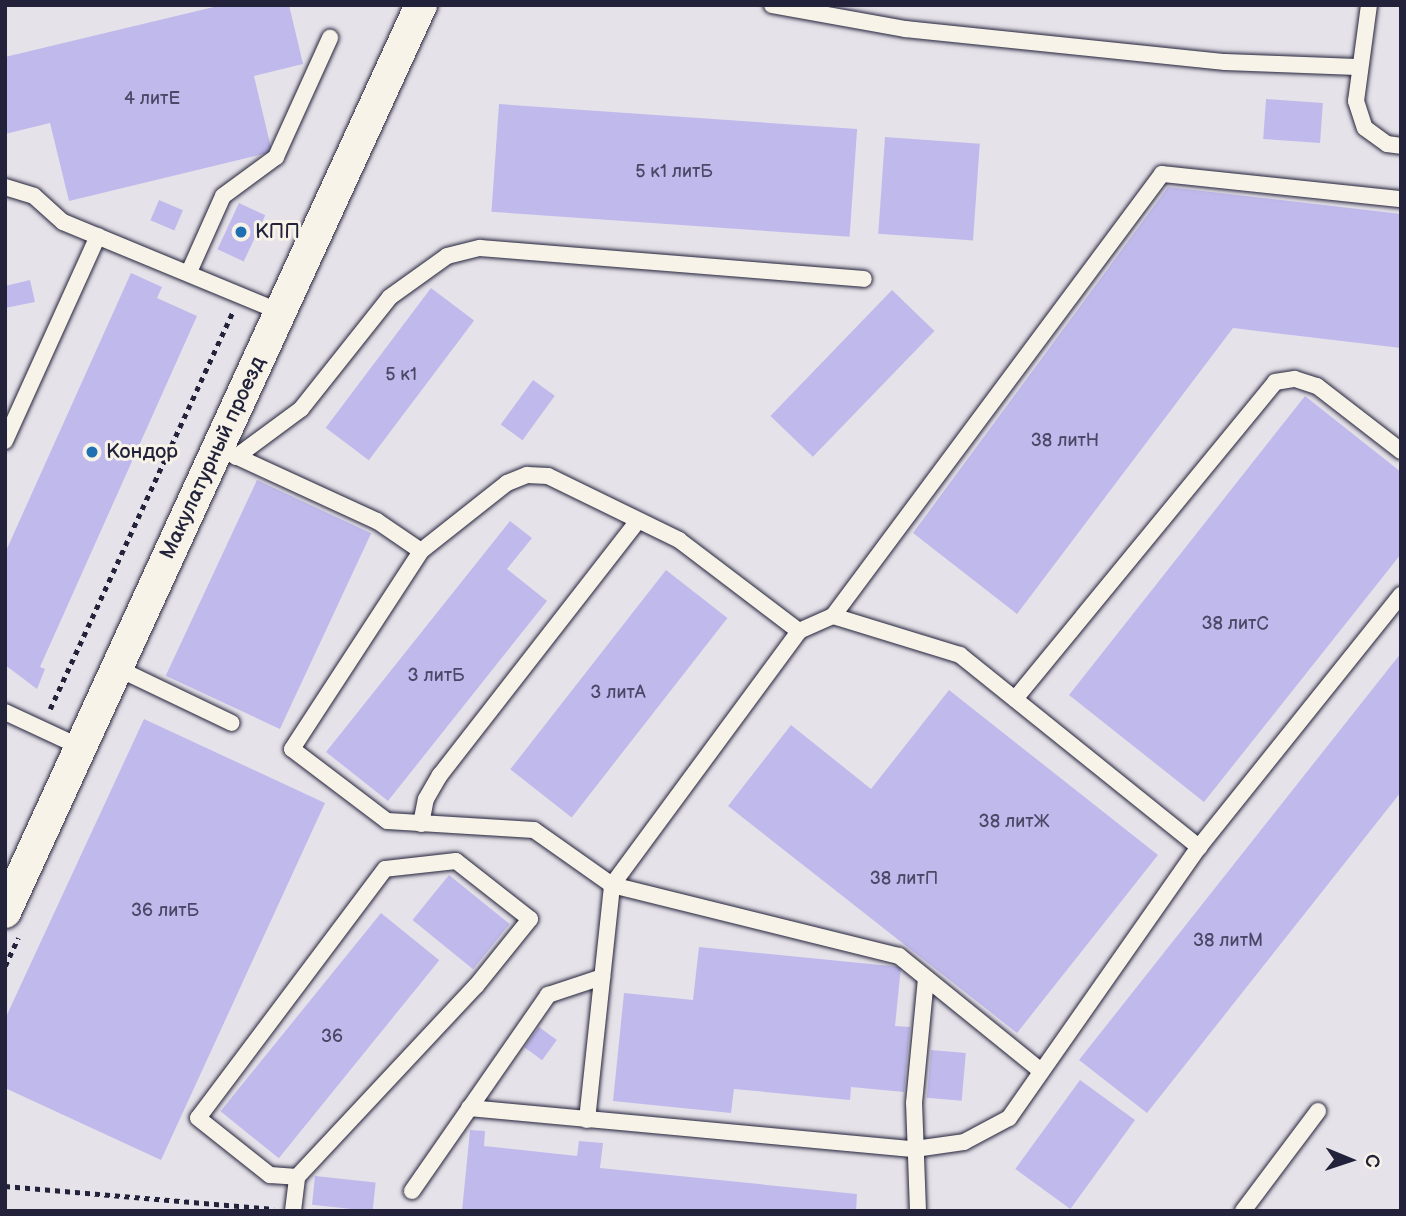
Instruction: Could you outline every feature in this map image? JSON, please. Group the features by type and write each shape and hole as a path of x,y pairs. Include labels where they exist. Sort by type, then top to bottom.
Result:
{"street":[{"name":"Макулатурный проезд","path":"5,912 117,668 226,452 280,312 421,5"}],"lane":[{"path":"772,5 905,29 1225,62 1357,67"},
{"path":"1369,5 1357,67 1356,101 1365,128 1387,144 1401,146"},
{"path":"189,272 223,196 276,157 330,38"},
{"path":"587,1120 612,885 799,631 833,616 1162,174 1401,199"},
{"path":"5,187 34,196 63,222 280,312"},
{"path":"5,441 98,236"},
{"path":"226,452 301,409 390,298 447,256 480,248 864,279"},
{"path":"1015,699 1275,382 1296,379 1317,386 1401,451"},
{"path":"226,452 377,521 421,551"},
{"path":"799,631 679,540 637,522 548,476 527,474 507,483 421,551 292,749 387,821 534,830 612,885 899,956 1041,1071"},
{"path":"421,824 426,799 440,775 637,522"},
{"path":"469,1108 915,1149 964,1142 1009,1118 1199,847 1401,595"},
{"path":"833,616 960,655 1199,847"},
{"path":"117,668 232,723"},
{"path":"5,712 80,747"},
{"path":"291,1211 297,1177 476,986 530,919 456,861 385,869 198,1118 270,1175 297,1177"},
{"path":"412,1191 548,995 602,977"},
{"path":"918,1211 914,1103 926,979"},
{"path":"1242,1211 1318,1111"}],"path":[{"path":"41,729 226,322 244,295"},
{"path":"5,1186 291,1211"}],"building":[{"path":"222,5 289,5 303,64 254,76 272,152 69,201 50,123 5,134 5,57"},
{"path":"1266,99 1323,103 1320,143 1263,139"},
{"path":"499,104 857,129 850,237 491,212"},
{"path":"885,137 980,144 973,240 878,234"},
{"path":"1168,187 1401,214 1401,348 1233,328 1017,614 913,533"},
{"path":"159,200 183,210 174,230 150,220"},
{"name":"КПП","path":"239,203 265,215 244,261 217,249"},
{"path":"131,273 162,287 157,298 197,316 40,667 45,669 37,689 5,665 5,553"},
{"path":"30,280 35,302 5,308 5,286"},
{"path":"431,288 474,320 369,460 326,428"},
{"path":"892,290 934,331 813,457 770,416"},
{"path":"533,380 555,396 523,440 501,424"},
{"path":"1305,396 1401,472 1401,554 1204,802 1069,695"},
{"path":"257,480 371,533 280,729 166,676"},
{"path":"510,521 532,538 507,569 547,601 388,801 326,752"},
{"path":"666,570 727,618 572,817 510,769"},
{"path":"1401,653 1401,792 1147,1113 1079,1060"},
{"path":"949,690 1158,855 1017,1033 728,806 791,725 871,789"},
{"path":"144,719 325,803 161,1160 5,1088 5,1019"},
{"path":"449,875 510,924 473,969 412,920"},
{"path":"381,913 439,960 279,1158 221,1111"},
{"path":"699,947 901,967 895,1026 910,1027 904,1092 851,1087 850,1100 734,1089 731,1113 613,1101 624,993 693,1000"},
{"path":"539,1027 557,1040 542,1060 524,1047"},
{"path":"931,1050 966,1053 962,1101 927,1098"},
{"path":"1080,1080 1135,1120 1070,1209 1015,1169"},
{"path":"470,1130 485,1131 484,1146 577,1156 579,1141 603,1143 600,1168 857,1194 856,1211 462,1211"},
{"path":"315,1176 376,1182 373,1211 312,1205"}],"place":[{"name":"КПП","path":"241,232"},
{"name":"Кондор","path":"92,452"}]}
